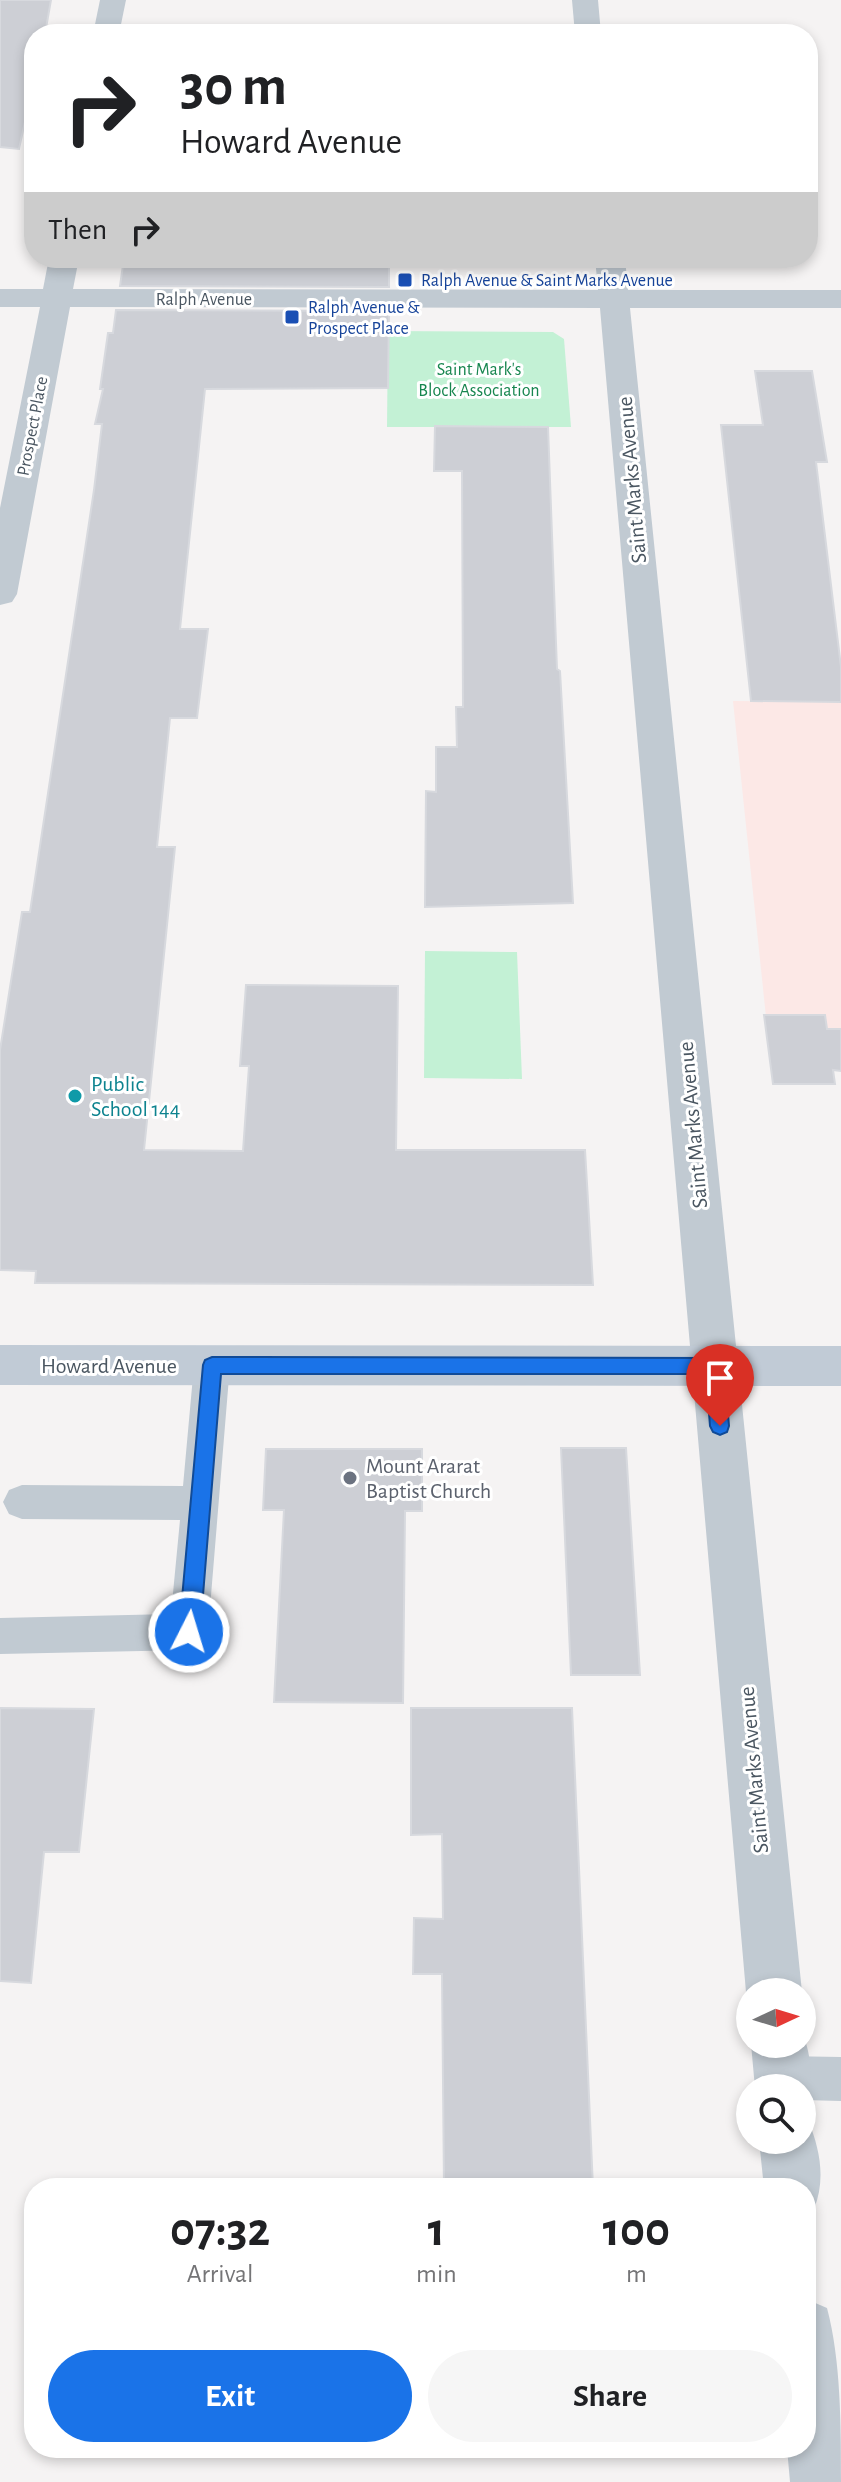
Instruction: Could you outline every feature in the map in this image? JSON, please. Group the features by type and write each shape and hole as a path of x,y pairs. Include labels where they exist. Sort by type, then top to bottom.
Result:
{"street":[{"path":"108,24 113,0"},
{"path":"585,0 587,24"},
{"name":"Prospect Place","path":"0,594 62,268"},
{"name":"Saint Marks Avenue","path":"611,268 773,1978"},
{"name":"Ralph Avenue","path":"0,298 841,299"},
{"name":"Howard Avenue","path":"0,1365 841,1366"},
{"path":"789,2154 792,2178"},
{"path":"816,2431 821,2482"}],"lane":[{"path":"0,1636 189,1632 212,1365"},
{"path":"22,1502 200,1503"},
{"path":"781,2070 841,2079"}],"shaded area":[{"path":"733,701 841,702 841,1071 833,1071 835,1084 773,1084"}],"green space":[{"name":"Saint Mark's Block Association","path":"388,331 553,332 564,339 571,427 387,427"},
{"path":"425,951 517,952 522,1079 424,1078"}],"building":[{"path":"0,0 51,0 47,24 24,24 24,126 19,149 0,147"},
{"path":"123,268 389,268 389,287 120,286"},
{"path":"116,310 389,311 388,388 205,389 180,629 208,629 197,718 170,718 157,847 175,847 144,1150 243,1151 249,1066 240,1066 246,985 398,986 396,1150 585,1150 593,1285 35,1283 36,1271 0,1270 0,1050 22,912 30,912 94,490 102,424 95,424 103,389 100,389 108,333 113,333"},
{"path":"755,371 812,371 827,462 816,462 841,667 841,702 751,701 721,425 763,425"},
{"path":"435,426 548,427 557,669 560,671 573,903 425,907 426,791 436,792 436,747 457,747 456,707 463,707 462,471 434,471"},
{"path":"764,1015 825,1015 827,1029 841,1029 841,1071 833,1070 835,1084 773,1084"},
{"path":"561,1448 626,1448 640,1675 571,1675"},
{"path":"266,1449 422,1449 422,1511 405,1511 403,1703 274,1702 284,1510 263,1510"},
{"path":"0,1708 94,1709 79,1852 44,1852 31,1983 0,1981"},
{"path":"411,1708 572,1708 593,2178 444,2178 442,1974 413,1974 414,1918 443,1919 442,1834 411,1835"}],"place":[{"name":"Ralph Avenue & Saint Marks Avenue","path":"405,280"},
{"name":"Ralph Avenue & Prospect Place","path":"292,317"},
{"name":"Public School 144","path":"75,1096"},
{"name":"Mount Ararat Baptist Church","path":"350,1478"}],"route":[{"path":"189,1632 212,1365 715,1366 720,1426"}]}
